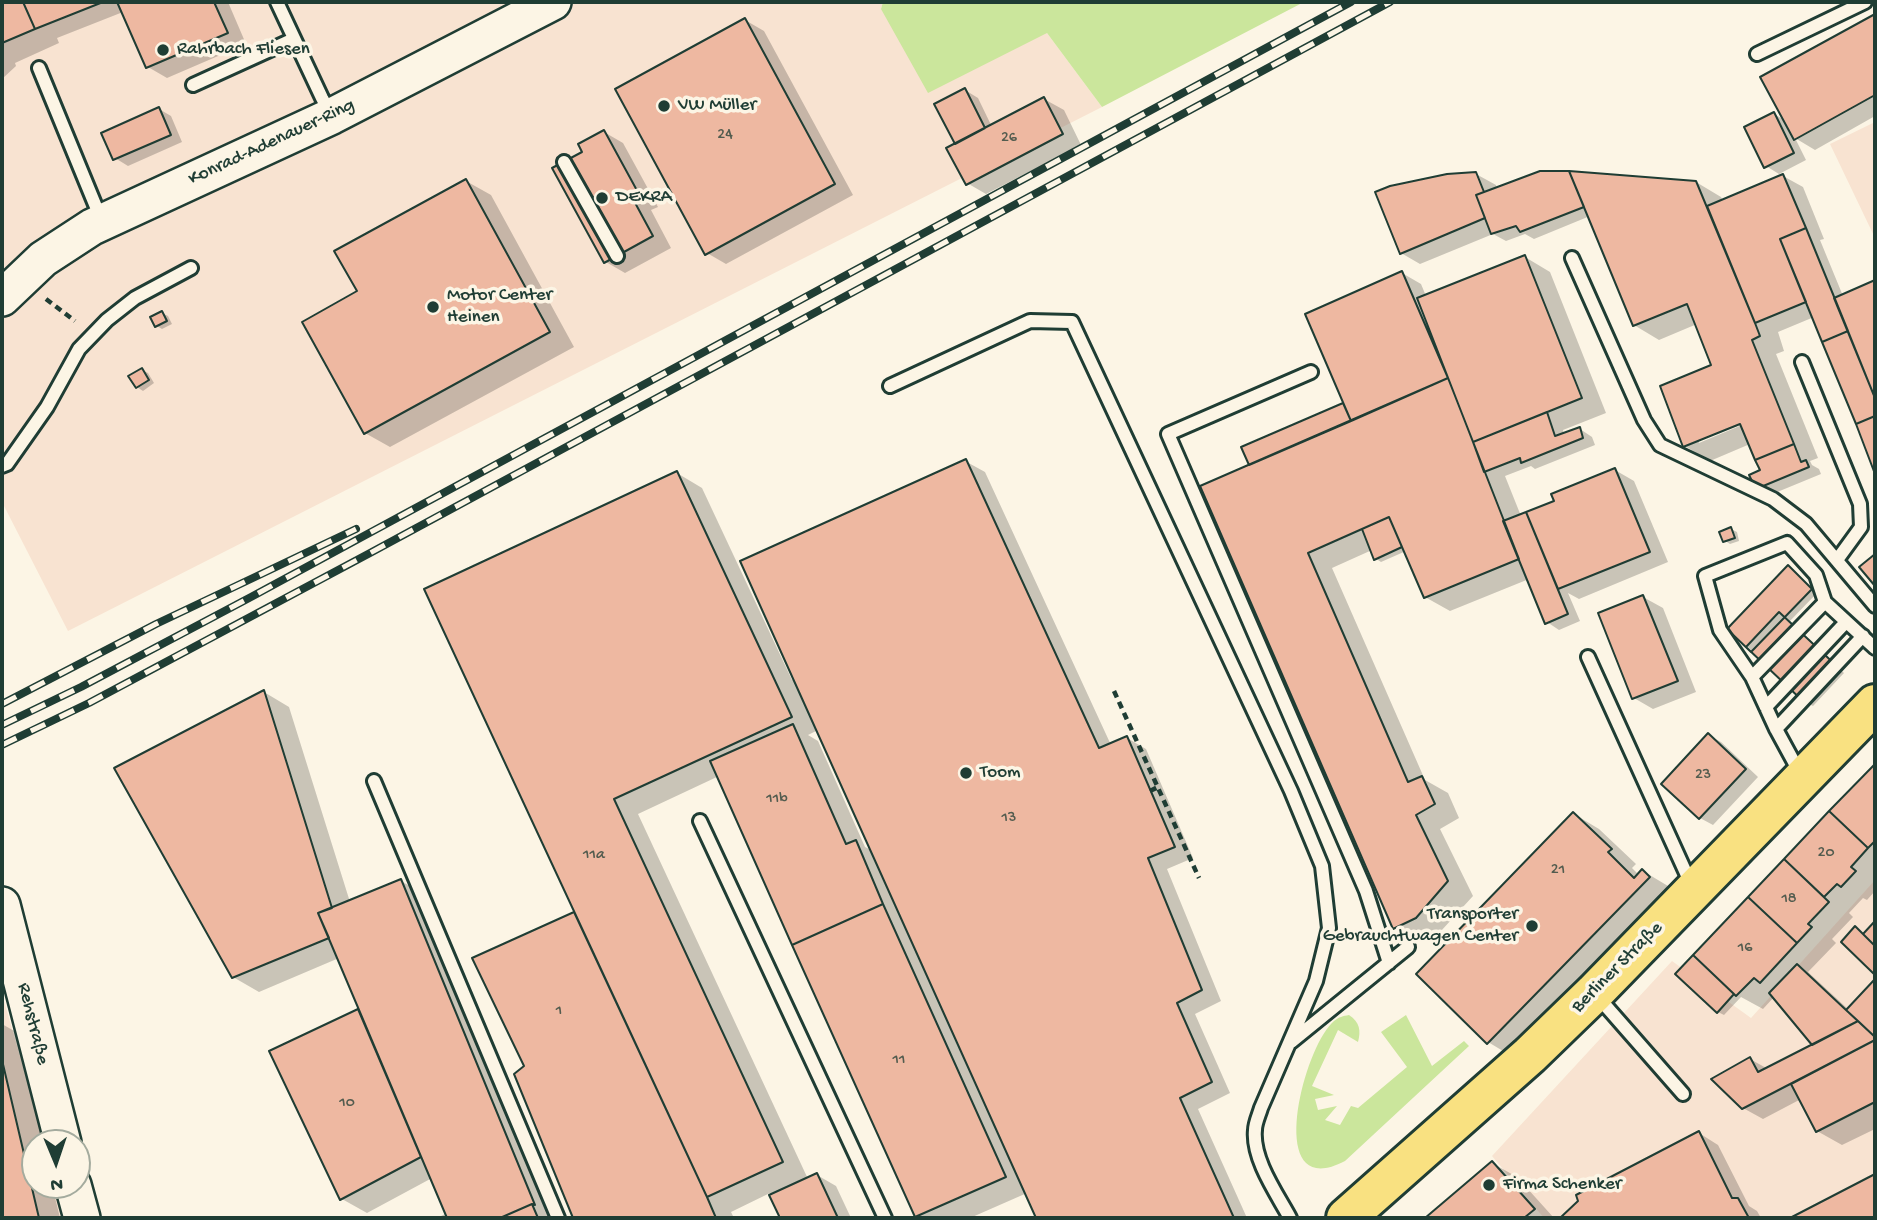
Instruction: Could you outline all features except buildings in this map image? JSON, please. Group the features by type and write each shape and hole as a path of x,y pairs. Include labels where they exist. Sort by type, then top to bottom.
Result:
{"main road":[{"name":"Berliner Straße","path":"1346,1218 1530,1055 1594,993 1875,704"}],"street":[{"name":"Konrad-Adenauer-Ring","path":"11,289 43,259 102,223 332,116 553,2"},
{"name":"Rehstraße","path":"2,905 59,1129"},
{"path":"77,1199 82,1218"}],"lane":[{"path":"277,2 332,116"},
{"path":"1756,54 1865,2"},
{"path":"193,85 294,39"},
{"path":"38,68 102,223"},
{"path":"564,162 617,256"},
{"path":"1572,258 1644,420 1660,444 1773,499 1806,524 1875,606"},
{"path":"2,466 7,464 47,407 79,349 92,335 135,298 191,268"},
{"path":"890,386 1030,321 1072,322 1291,791 1322,866 1329,928 1316,981 1261,1108 1255,1130 1258,1154 1270,1183 1290,1218"},
{"path":"1802,362 1860,504 1861,527 1837,560"},
{"path":"1311,372 1168,434 1366,891 1389,963"},
{"path":"1802,777 1752,677 1720,630 1705,576 1787,542 1816,575 1825,602 1875,648"},
{"path":"1752,677 1825,602"},
{"path":"1766,707 1846,622"},
{"path":"1776,729 1863,636"},
{"path":"1588,657 1694,891"},
{"path":"374,780 558,1218"},
{"path":"699,821 885,1218"},
{"path":"1291,1043 1408,947"},
{"path":"1594,993 1683,1094"}],"path":[{"path":"11,289 92,335"},
{"path":"1115,691 1199,878"},
{"path":"1150,791 1158,787"}],"shaded area":[{"path":"2,2 883,2 881,9 1047,33 1102,107 68,631 2,502"},
{"path":"1875,122 1875,238 1830,144"},
{"path":"1875,880 1875,1218 1544,1218 1492,1156 1672,961 1751,1018"},
{"path":"2,994 41,1129 21,1129 21,1199 62,1199 68,1218 2,1218"}],"green space":[{"path":"883,2 1304,2 1102,107 1047,33 928,93 881,9"},
{"path":"1349,1015 1359,1027 1358,1042 1338,1030 1312,1086 1334,1095 1315,1099 1318,1110 1337,1106 1325,1120 1340,1125 1351,1106 1358,1108 1407,1067 1381,1032 1406,1015 1432,1066 1464,1041 1469,1046 1345,1161 1320,1168 1304,1161 1297,1142 1297,1117 1302,1088 1322,1036 1334,1021"}],"railway":[{"path":"2,725 81,687 251,597 1351,2"},
{"path":"2,745 89,703 370,553 1390,2"},
{"path":"2,704 156,624 356,529"}],"place":[{"name":"Rahrbach Fliesen","path":"163,50"},
{"name":"VW Müller","path":"664,106"},
{"name":"DEKRA","path":"602,198"},
{"name":"Motor Center Heinen","path":"433,307"},
{"name":"Toom","path":"966,773"},
{"name":"Transporter Gebrauchtwagen Center","path":"1532,926"},
{"name":"Firma Schenker","path":"1489,1185"}]}
